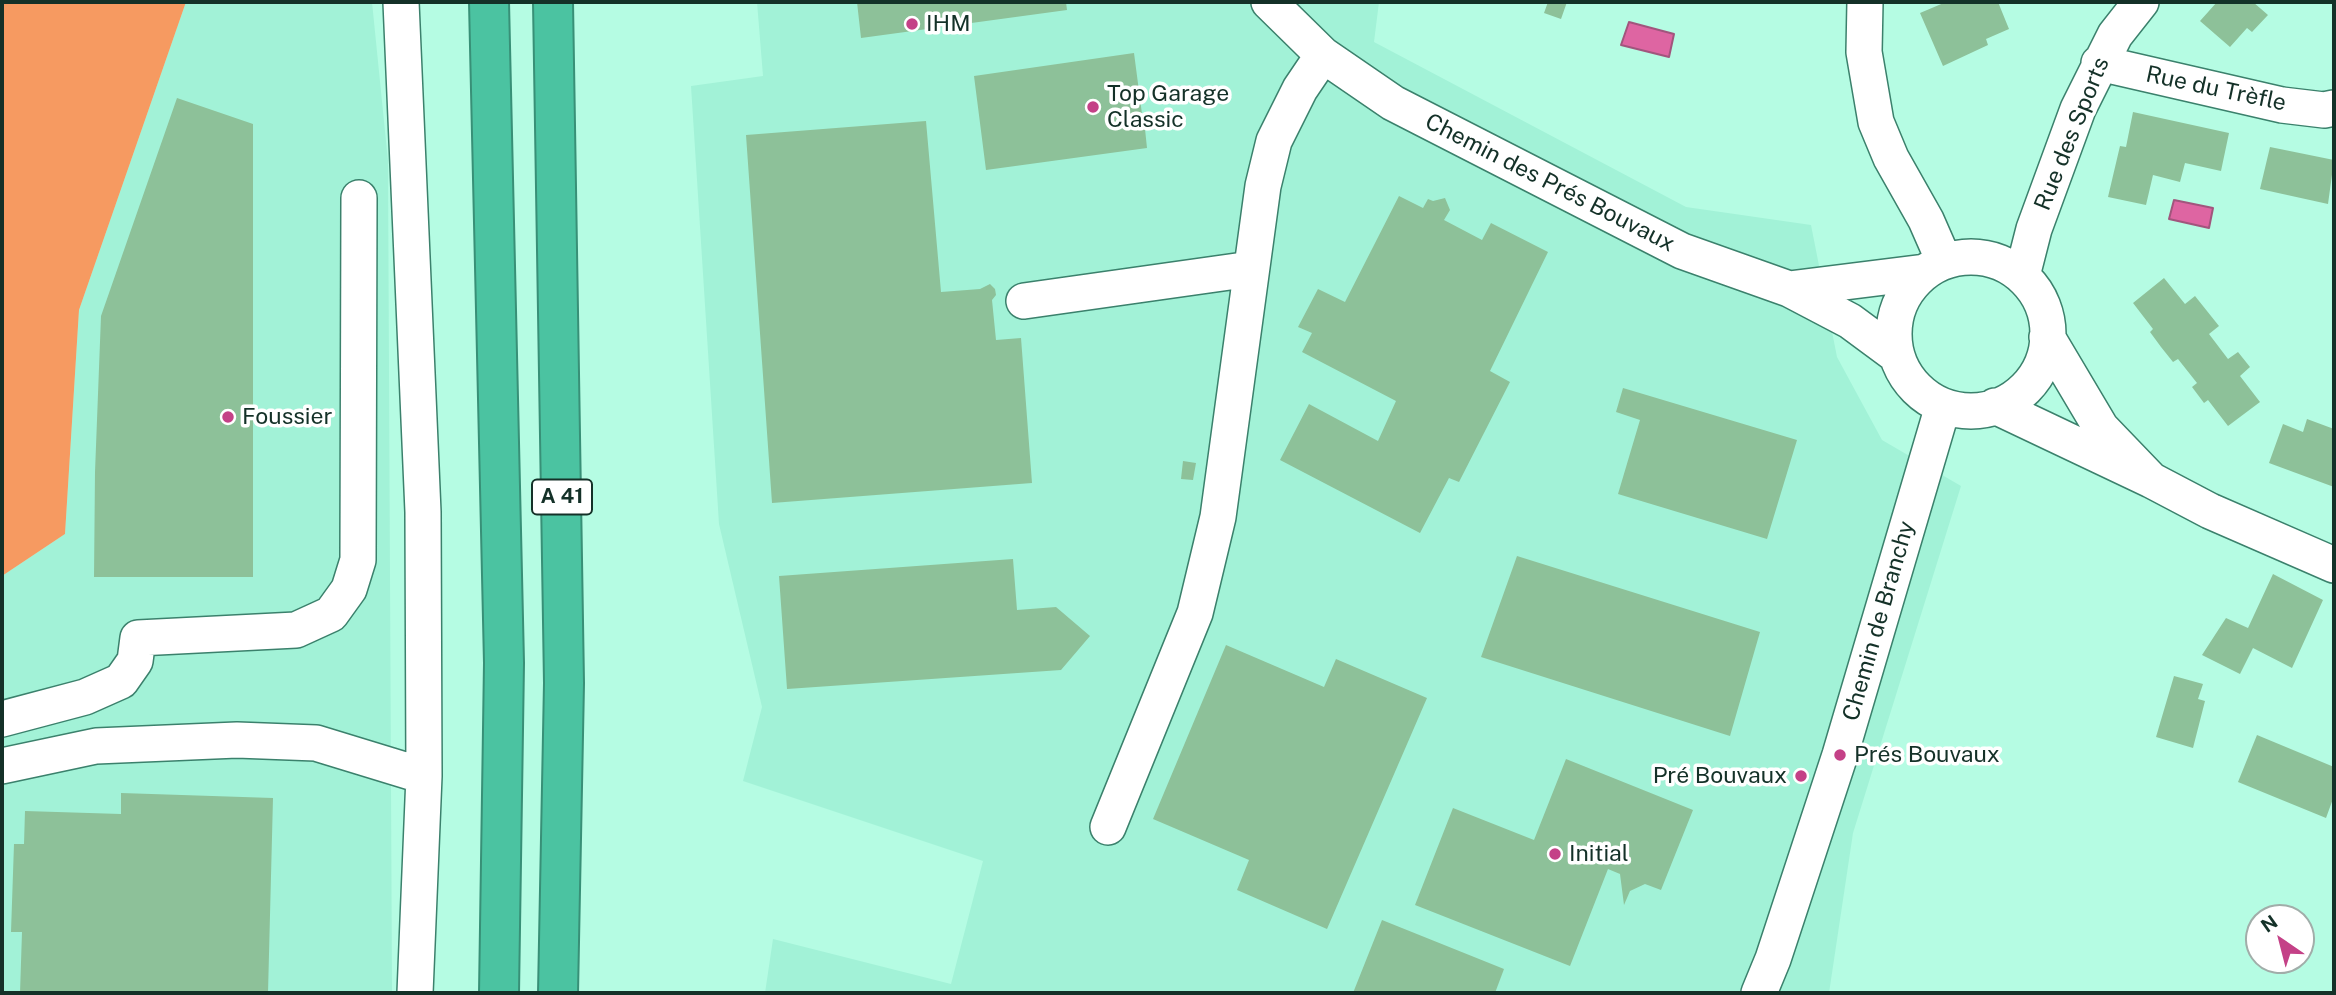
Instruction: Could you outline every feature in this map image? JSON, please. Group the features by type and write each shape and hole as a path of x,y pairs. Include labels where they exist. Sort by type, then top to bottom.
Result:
{"highway":[{"name":"A 41","path":"489,2 504,663 499,993"},
{"name":"A 41","path":"553,2 564,682 558,993"}],"street":[{"path":"401,2 423,512 424,776 415,993"},
{"name":"Chemin des Prés Bouvaux","path":"1269,2 1323,55 1393,103 1682,251 1789,289 1850,321 1896,355"},
{"path":"1865,2 1864,52 1876,122 1891,158 1926,220 1935,266"},
{"name":"Rue des Sports","path":"2022,276 2034,229 2078,109 2099,63 2141,2"},
{"path":"1108,827 1195,613 1218,517 1263,186 1274,141 1300,89 1323,55"},
{"name":"Rue du Trèfle","path":"2099,63 2282,105 2324,110 2334,108"},
{"path":"2,719 85,697 121,681 135,662 138,638 296,630 331,614 349,589 358,560 359,198"},
{"path":"1965,256 1986,258 2005,264 2022,276 2035,291 2044,308 2047,337 2041,365 2031,381 2017,395 1995,406 1962,411 1943,406 1922,394 1906,377 1896,355 1894,327 1900,301 1918,276 1935,266 1965,256"},
{"name":"Chemin des Prés Bouvaux","path":"1789,289 1935,266"},
{"path":"1024,301 1251,269"},
{"path":"2047,337 2101,428 2151,480"},
{"name":"Chemin de Branchy","path":"1759,993 1773,959 1840,755 1943,406"},
{"path":"1995,406 2210,511 2334,565"},
{"path":"2,766 96,747 237,740 316,743 424,776"}],"shaded area":[{"path":"2,2 186,2 79,310 65,534 2,576"},
{"path":"186,2 372,2 388,161 392,993 2,993 2,576 65,534 79,310"},
{"path":"757,2 1379,2 1374,42 1686,207 1811,225 1837,357 1882,440 1961,486 1853,833 1829,993 765,993 773,939 951,984 983,861 743,781 762,707 719,524 691,86 763,76"},
{"path":"1629,22 1674,34 1669,57 1621,45"},
{"path":"2174,200 2213,208 2209,228 2169,219"}],"building":[{"name":"IHM","path":"857,2 1066,2 1067,10 861,38"},
{"path":"1548,2 1567,2 1561,19 1544,13"},
{"path":"1946,2 1998,2 2009,29 1986,39 1988,45 1943,66 1920,13"},
{"path":"2217,2 2253,2 2268,15 2252,32 2247,28 2230,47 2200,21"},
{"path":"1134,53 1142,114 1150,117 1152,125 1145,129 1147,148 986,170 974,76"},
{"path":"177,98 253,124 253,577 94,577 101,316"},
{"path":"2133,112 2229,133 2221,171 2185,163 2180,182 2153,175 2146,205 2108,197 2120,146 2126,147"},
{"path":"926,121 941,292 980,289 990,284 996,295 992,300 996,340 1021,338 1032,483 772,503 746,135"},
{"path":"2270,147 2334,160 2328,204 2260,189"},
{"path":"1399,196 1423,208 1428,199 1433,201 1445,198 1450,210 1444,220 1482,240 1491,223 1548,252 1490,371 1510,382 1459,482 1449,478 1420,533 1280,460 1309,404 1378,441 1396,401 1302,352 1312,333 1298,327 1318,289 1345,302"},
{"path":"2164,278 2185,304 2195,296 2219,326 2209,334 2228,359 2238,352 2250,367 2240,376 2260,402 2228,426 2208,400 2204,403 2192,387 2197,383 2178,359 2173,362 2161,347 2150,332 2153,329 2133,303"},
{"path":"1623,388 1797,440 1767,539 1618,494 1640,420 1616,412"},
{"path":"2307,419 2334,429 2334,487 2269,463 2283,424 2303,432"},
{"path":"1183,461 1196,463 1193,480 1181,479"},
{"path":"1517,556 1760,632 1730,736 1481,657"},
{"path":"1013,559 1017,610 1056,607 1090,636 1061,670 787,689 779,576"},
{"path":"2273,574 2323,600 2292,668 2253,648 2240,674 2202,655 2226,618 2248,628"},
{"path":"1226,645 1324,687 1336,659 1427,698 1327,929 1237,890 1249,860 1153,819"},
{"path":"2174,676 2203,684 2198,699 2205,701 2193,748 2156,737"},
{"path":"2257,735 2334,767 2334,796 2326,818 2238,782"},
{"name":"Initial","path":"1566,759 1693,810 1661,890 1645,884 1630,891 1624,905 1620,874 1608,869 1570,966 1415,905 1453,808 1534,840"},
{"path":"121,793 273,798 268,993 20,993 22,932 11,932 14,844 24,844 25,811 121,814"},
{"path":"1382,920 1504,969 1495,993 1353,993"}],"place":[{"name":"IHM","path":"912,24"},
{"name":"Top Garage Classic","path":"1093,107"},
{"name":"Foussier","path":"228,417"},
{"name":"Prés Bouvaux","path":"1840,755"},
{"name":"Pré Bouvaux","path":"1801,776"},
{"name":"Initial","path":"1555,854"}]}
